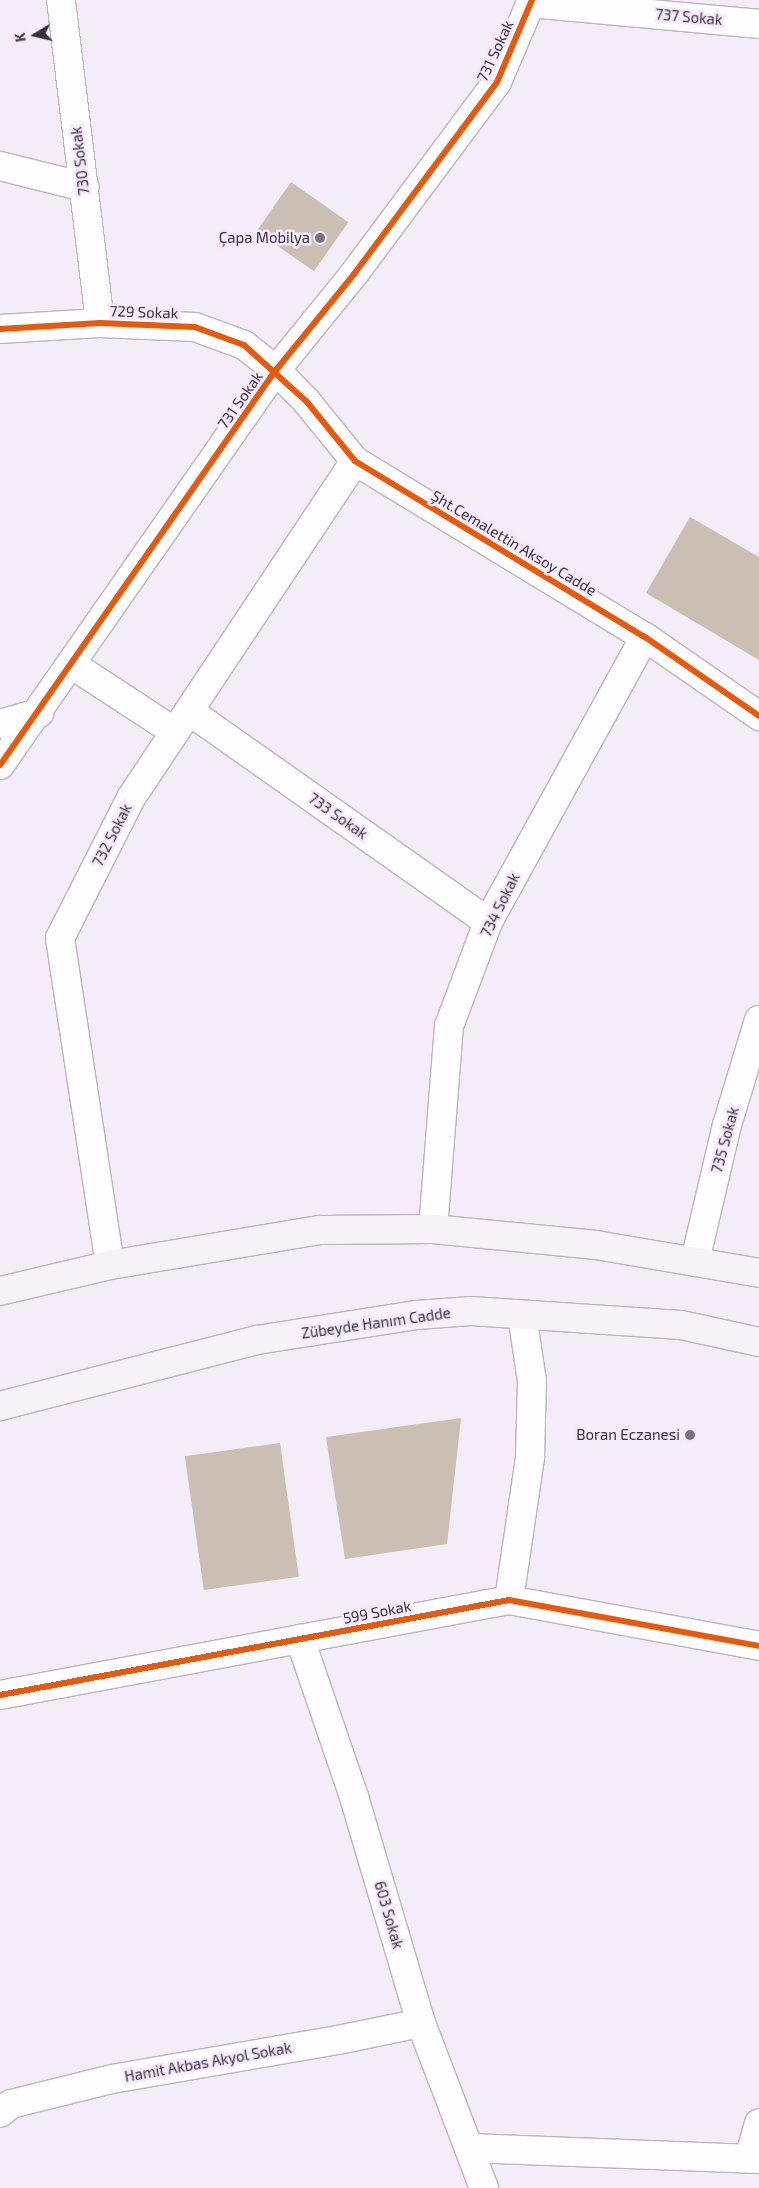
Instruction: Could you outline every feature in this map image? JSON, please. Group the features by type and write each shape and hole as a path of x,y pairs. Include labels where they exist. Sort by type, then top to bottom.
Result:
{"highway":[{"path":"0,1291 110,1265 320,1230 433,1229 596,1245 695,1261 759,1274"},
{"name":"Zübeyde Hanım Cadde","path":"0,1406 256,1340 418,1315 471,1311 680,1325 759,1342"}],"street":[{"name":"730 Sokak","path":"61,0 100,323"},
{"name":"737 Sokak","path":"531,1 759,24"},
{"name":"731 Sokak","path":"0,765 39,713 71,664 276,370 354,274 497,82 531,1"},
{"path":"0,166 84,187"},
{"name":"729 Sokak","path":"0,330 100,323 195,327 244,345 276,370"},
{"name":"Şht.Cemalettin Aksoy Cadde","path":"276,370 307,402 355,461 645,637 759,716"},
{"name":"732 Sokak","path":"110,1265 60,938 131,798 355,461"},
{"name":"734 Sokak","path":"433,1229 449,1026 488,922 645,637"},
{"name":"733 Sokak","path":"71,664 182,722 488,922"},
{"path":"0,724 39,713"},
{"name":"735 Sokak","path":"695,1261 727,1125 759,1020"},
{"path":"509,1600 530,1457 532,1381 522,1315"},
{"name":"599 Sokak","path":"0,1695 509,1600 759,1646"},
{"name":"603 Sokak","path":"300,1639 354,1797 421,2023 484,2188"},
{"name":"Hamit Akbas Akyol Sokak","path":"0,2113 11,2104 112,2078 338,2040 421,2023"},
{"path":"469,2148 754,2159 759,2123"}],"building":[{"path":"291,182 348,222 314,271 257,231"},
{"path":"690,517 759,557 759,660 646,593"},
{"path":"461,1418 447,1544 345,1559 326,1437"},
{"path":"280,1443 299,1577 204,1590 185,1456"}],"cycle path":[{"path":"0,765 276,370 354,274 497,82 532,0"},
{"path":"0,329 100,323 195,327 244,345 307,402 355,461 645,637 759,716"},
{"path":"0,1695 509,1600 759,1646"}],"place":[{"name":"Çapa Mobilya","path":"320,238"},
{"name":"Boran Eczanesi","path":"690,1435"}]}
